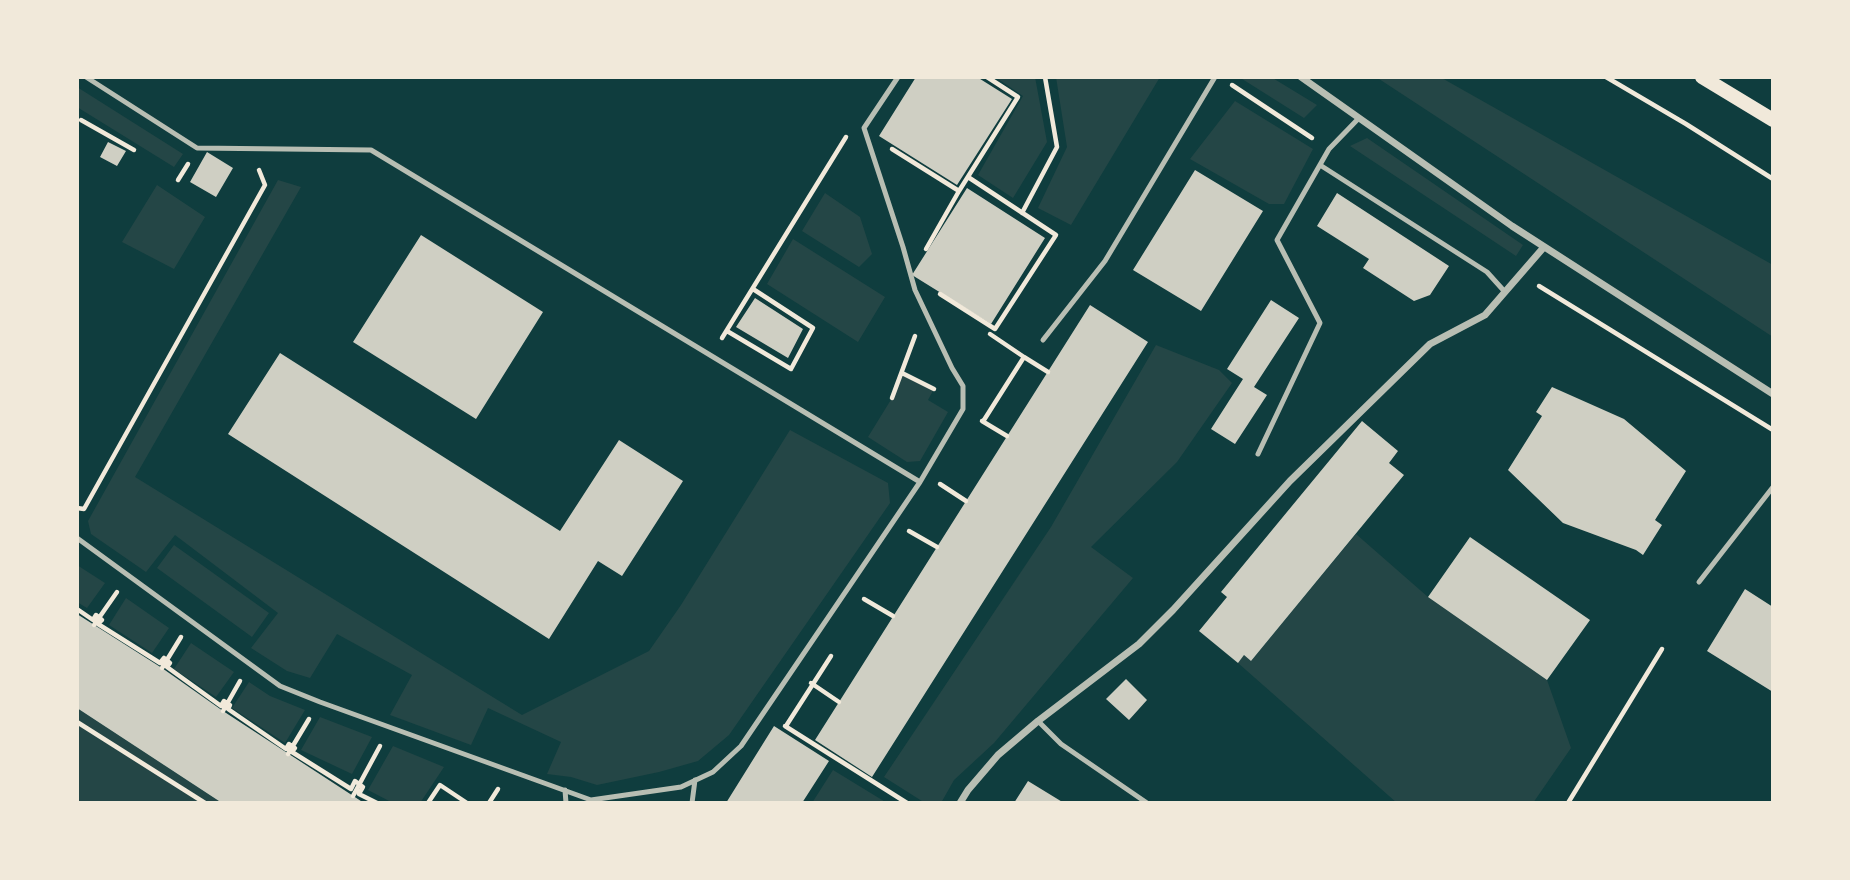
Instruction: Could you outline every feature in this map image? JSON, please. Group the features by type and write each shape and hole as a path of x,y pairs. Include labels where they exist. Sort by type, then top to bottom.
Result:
{"main road":[{"path":"1702,77 1773,120"}],"street":[{"path":"1301,77 1512,226 1773,394"},
{"path":"960,803 998,755 1139,644 1290,481 1430,344 1485,315 1544,247"}],"lane":[{"path":"86,77 197,148 371,150 920,482"},
{"path":"77,538 280,686 591,800 681,787 713,772 741,746 920,482 963,409 963,386 913,285 864,128 898,77"},
{"path":"1043,340 1105,261 1215,77"},
{"path":"1258,454 1320,323 1277,240 1329,149 1359,118"},
{"path":"1320,165 1486,272 1505,292"},
{"path":"1699,582 1773,487"},
{"path":"1038,721 1061,744 1147,803"},
{"path":"692,803 695,780"},
{"path":"565,790 566,803"}],"path":[{"path":"925,251 1018,97 987,77"},
{"path":"1022,213 1057,147 1045,77"},
{"path":"1605,77 1773,179"},
{"path":"81,120 134,150"},
{"path":"712,356 848,134"},
{"path":"882,142 959,191"},
{"path":"77,508 84,509 265,185 252,149"},
{"path":"932,288 995,329 1056,235 968,177"},
{"path":"1539,286 1773,430"},
{"path":"727,331 791,369 813,328 753,289"},
{"path":"891,398 924,311"},
{"path":"1024,357 1048,372"},
{"path":"902,373 934,389"},
{"path":"983,421 1007,436"},
{"path":"942,485 966,501"},
{"path":"911,533 937,547"},
{"path":"94,625 122,585"},
{"path":"867,600 893,616"},
{"path":"77,609 93,620 96,615 102,620 98,624 160,663 163,658 170,663 167,667 221,706 224,701 230,705 228,709 286,749 289,744 295,748 292,752 351,789 355,782 363,787 359,794 377,803"},
{"path":"162,668 185,630"},
{"path":"1568,803 1662,649"},
{"path":"223,710 244,674"},
{"path":"813,684 839,702"},
{"path":"288,754 315,710"},
{"path":"763,712 907,803"},
{"path":"77,722 205,803"},
{"path":"354,796 386,736"},
{"path":"428,803 440,785 467,803"}],"shaded area":[{"path":"995,77 1035,77 1047,142 1013,198 978,175 1023,96"},
{"path":"1056,77 1160,77 1071,225 1038,208 1067,147"},
{"path":"1239,77 1271,77 1317,105 1304,118"},
{"path":"1376,77 1440,77 1773,265 1773,337"},
{"path":"77,87 183,154 174,167 77,107"},
{"path":"1235,101 1313,149 1284,204 1269,204 1190,159"},
{"path":"1367,138 1523,245 1516,256 1350,146"},
{"path":"278,180 301,187 135,477 522,715 649,651 681,605 790,430 888,483 890,503 729,735 698,761 597,785 571,777 547,774 561,742 488,708 471,745 390,715 412,675 337,634 310,678 287,671 251,648 278,613 175,535 146,572 91,534 88,521"},
{"path":"157,185 205,217 174,269 122,242"},
{"path":"825,193 860,217 872,254 859,267 802,231"},
{"path":"793,239 885,297 858,342 767,284"},
{"path":"1156,345 1219,370 1232,383 1177,462 1091,547 1133,578 994,743 954,780 941,803 925,803 884,777 1051,527"},
{"path":"902,373 934,389 928,400 948,412 920,461 907,462 868,437 892,398"},
{"path":"1356,534 1428,597 1547,680 1571,748 1533,803 1397,803 1238,663 1244,655 1251,661"},
{"path":"174,545 269,613 252,637 157,568"},
{"path":"77,565 105,583 87,608 77,602"},
{"path":"126,598 169,628 152,653 109,625"},
{"path":"191,643 234,672 216,697 174,669"},
{"path":"249,682 270,696 305,710 285,743 232,708"},
{"path":"77,708 222,803 77,802"},
{"path":"320,717 372,737 352,774 301,750"},
{"path":"393,746 444,767 420,803 393,803 368,790"},
{"path":"833,770 887,803 812,803"}],"building":[{"path":"916,77 977,77 1012,99 957,185 879,136"},
{"path":"108,142 126,151 117,166 100,157"},
{"path":"207,152 233,168 216,197 190,182"},
{"path":"1195,170 1263,211 1201,311 1133,270"},
{"path":"967,188 1045,238 991,324 912,275"},
{"path":"1337,193 1449,266 1430,295 1414,301 1363,268 1369,259 1317,226"},
{"path":"421,235 543,312 476,419 353,342"},
{"path":"755,298 803,329 788,358 736,327"},
{"path":"1271,300 1299,318 1254,387 1267,395 1235,444 1211,429 1243,379 1227,369"},
{"path":"1090,305 1148,342 872,777 815,740"},
{"path":"280,353 560,531 619,440 683,481 622,576 598,561 549,639 228,434"},
{"path":"1552,387 1624,419 1686,471 1655,520 1662,525 1643,555 1563,523 1508,470 1542,416 1536,412"},
{"path":"1362,421 1398,451 1389,463 1404,475 1251,661 1244,655 1238,663 1199,631 1227,597 1221,592"},
{"path":"1470,537 1590,620 1547,680 1428,597"},
{"path":"1745,589 1773,607 1773,692 1707,651"},
{"path":"77,614 364,803 222,803 77,708"},
{"path":"1126,679 1147,700 1129,720 1106,699"},
{"path":"774,726 829,761 802,803 726,803"},
{"path":"1028,781 1064,803 1014,803"}]}
